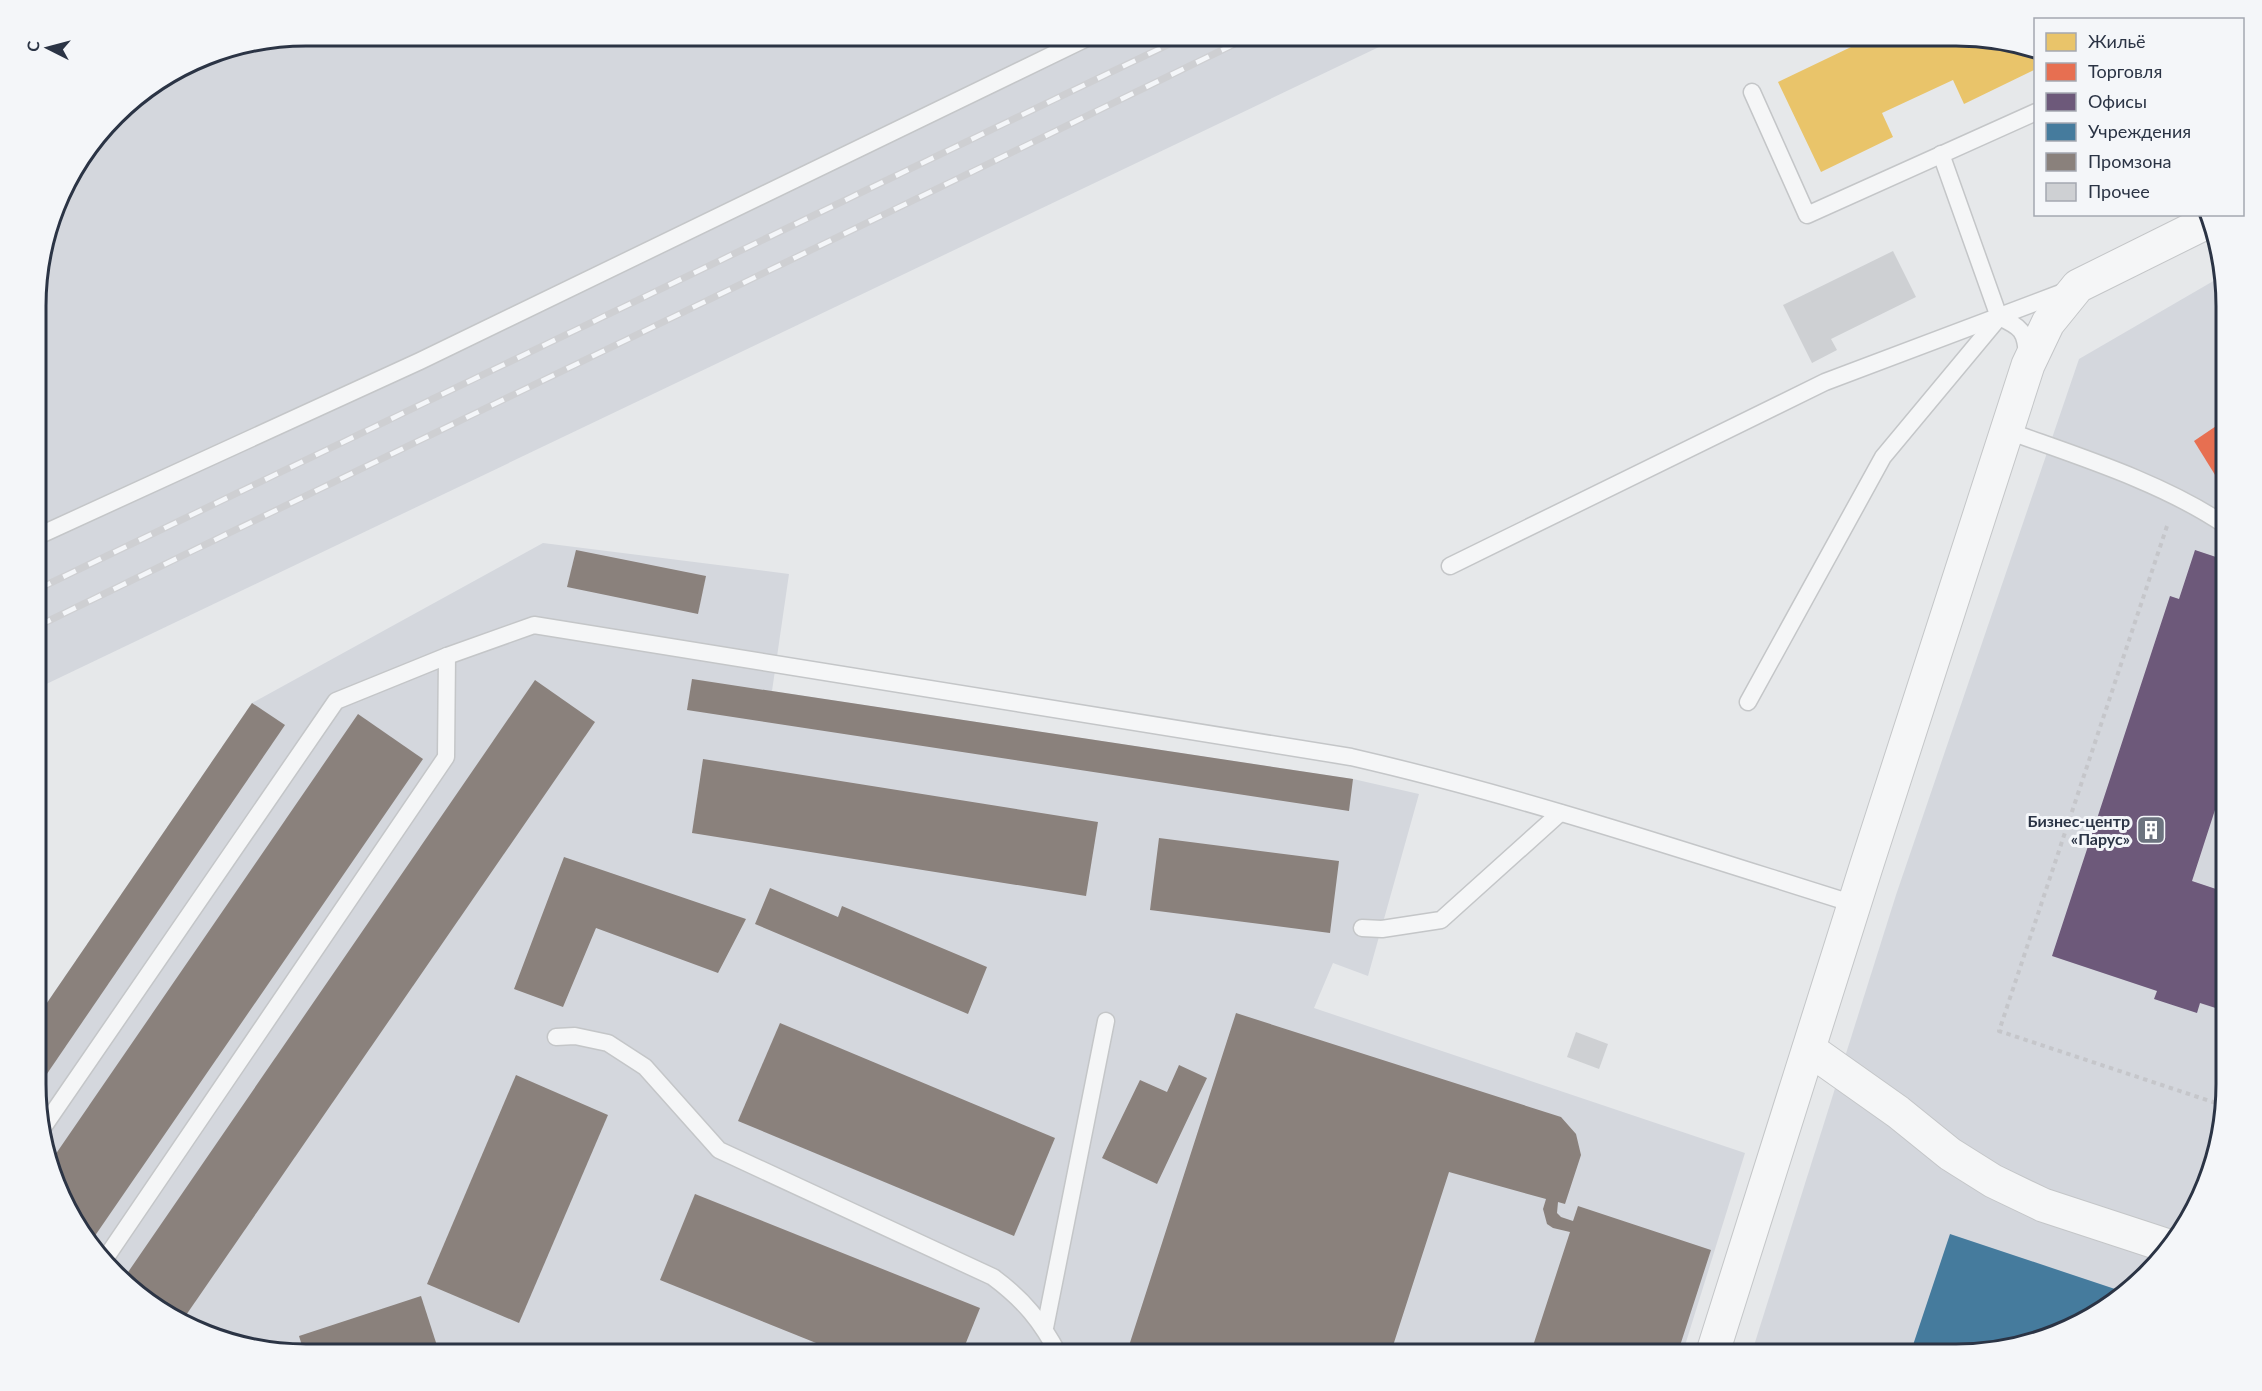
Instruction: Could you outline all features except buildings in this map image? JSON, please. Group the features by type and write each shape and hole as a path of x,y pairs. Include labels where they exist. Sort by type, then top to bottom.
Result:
{"street":[{"path":"1715,1344 2028,365 2048,323 2078,286 2202,224"},
{"path":"1809,1049 1898,1112 1950,1154 1993,1181 2043,1204 2161,1244"}],"lane":[{"path":"46,533 420,361 1070,46"},
{"path":"1752,92 1807,215 2034,113"},
{"path":"1941,154 1999,317 2017,325 2026,339 2028,365"},
{"path":"1450,566 1825,382 2078,286"},
{"path":"1748,702 1883,457 1999,317"},
{"path":"2008,431 2114,470 2177,498 2216,519"},
{"path":"49,1119 336,701 447,656 534,625 1351,757 1422,773 1560,813 1854,904"},
{"path":"109,1253 446,758 447,656"},
{"path":"1362,928 1382,929 1441,920 1560,813"},
{"path":"1045,1328 1106,1022"},
{"path":"556,1037 575,1036 608,1043 645,1067 718,1150 993,1277 1019,1296 1045,1328 1053,1344"}],"path":[{"path":"2177,498 1999,1031 2215,1103"}],"shaded area":[{"path":"306,46 1381,46 46,684 46,306 51,255 60,223 73,191 100,148 148,100 191,73 223,60 255,51"},
{"path":"2214,281 2216,306 2216,1085 2211,1136 2202,1168 2181,1215 2151,1256 2114,1291 2086,1310 2055,1325 2007,1340 1973,1344 1754,1344 1896,895 2079,359"},
{"path":"543,543 789,574 772,691 1353,779 1419,794 1368,976 1333,963 1314,1008 1745,1153 1685,1344 289,1344 239,1336 191,1318 148,1291 111,1256 90,1229 73,1200 60,1168 51,1136 46,1085 46,1004 252,703"}],"railway":[{"path":"46,585 1165,46"},
{"path":"46,622 1230,46"}],"place":[{"name":"Бизнес-центр «Парус»","path":"2151,830"}]}
